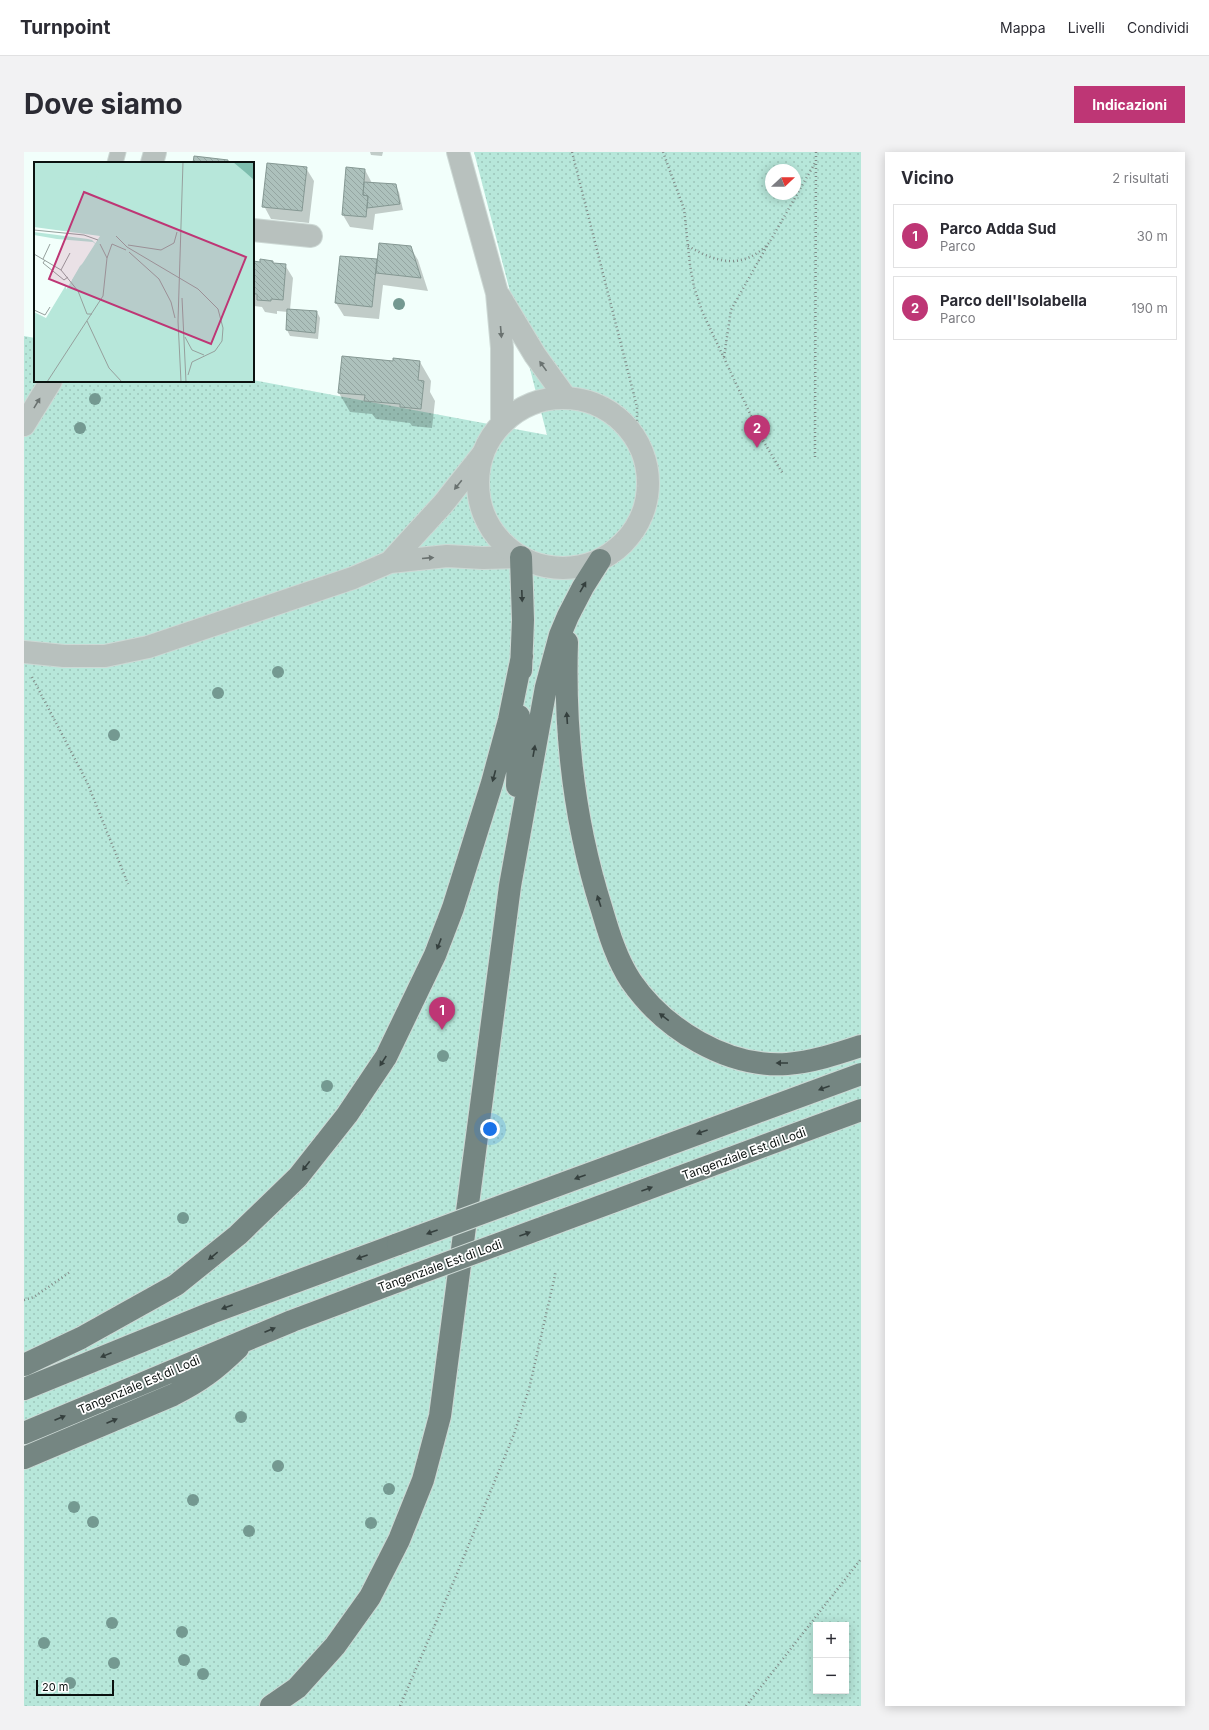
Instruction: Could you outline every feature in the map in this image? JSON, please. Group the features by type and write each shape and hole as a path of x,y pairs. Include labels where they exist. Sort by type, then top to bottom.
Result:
{"highway":[{"path":"510,886 516,806 522,656 523,620 521,557"},
{"path":"271,1706 297,1688 335,1646 370,1597 399,1540 423,1480 440,1416 510,886 546,687 560,635 568,616 583,587 600,560"},
{"path":"568,616 565,695 570,758 580,826 595,890 611,938 631,980 658,1013 683,1032 712,1048 737,1058 759,1063 786,1064 813,1060 861,1046"},
{"path":"24,1365 81,1338 176,1286 238,1235 298,1177 347,1114 386,1057 420,989 448,921 494,776 509,720 522,656"},
{"path":"24,1389 211,1313 861,1074"},
{"name":"Tangenziale Est di Lodi","path":"24,1433 245,1341 409,1277 861,1110"},
{"path":"24,1458 196,1384 216,1370 245,1341"}],"street":[{"path":"152,162 155,152"},
{"path":"458,152 497,293 502,348 502,424"},
{"path":"254,230 310,236"},
{"path":"497,293 535,355 566,398"},
{"path":"24,425 50,382"},
{"path":"390,562 443,504 482,455 490,438 502,424 520,409 542,400 566,398 594,403 619,419 637,441 647,467 648,495 639,522 623,544 600,560 574,568 546,567 521,557 498,539 483,513 478,484 482,455"},
{"path":"24,652 64,656 105,656 148,647 353,578 390,562 446,556 483,558 521,557"}],"lane":[{"path":"115,162 118,152"}],"path":[{"path":"572,152 637,407 637,441"},
{"path":"663,152 684,209 690,265 698,299 761,437 783,474"},
{"path":"815,457 816,152"},
{"path":"724,358 730,310 816,163"},
{"path":"688,246 716,260 726,261 740,260 750,257 762,250 769,243"},
{"path":"31,675 86,782 128,884"},
{"path":"400,1706 456,1576 514,1434 529,1389 556,1271"},
{"path":"24,1300 34,1297 70,1272"},
{"path":"746,1706 861,1559"}],"green space":[{"path":"474,152 861,152 861,1706 24,1706 24,336 34,338 34,382 254,382 254,380 547,435"}],"building":[{"path":"194,156 228,160 228,162 193,162"},
{"path":"267,163 307,167 302,211 262,207"},
{"path":"346,167 365,169 363,195 368,196 366,217 342,215"},
{"path":"364,182 396,184 400,204 367,208 368,196 363,195"},
{"path":"379,243 411,246 421,278 376,273"},
{"path":"340,256 377,259 372,307 335,303"},
{"path":"260,259 273,261 273,263 286,264 283,300 257,300 257,294 254,294 254,261 260,262"},
{"path":"287,309 317,311 315,333 286,330"},
{"path":"342,356 393,361 393,358 420,361 418,380 424,381 421,409 400,407 400,404 364,401 365,395 338,393"}],"place":[{"name":"Parco dell'Isolabella","path":"757,448"},
{"name":"Parco Adda Sud","path":"442,1030"}]}
